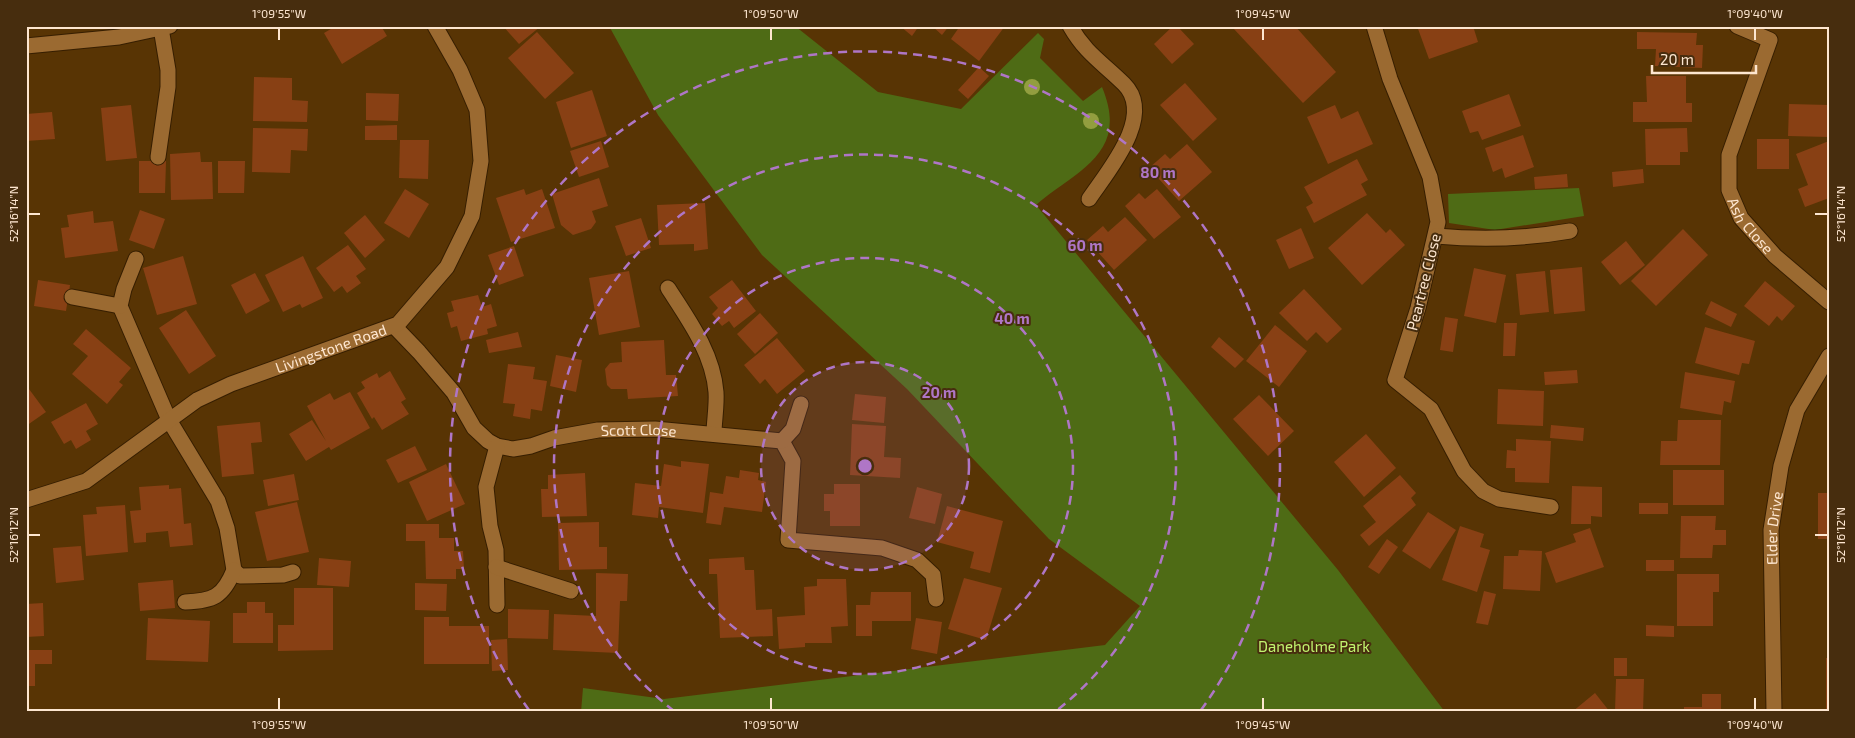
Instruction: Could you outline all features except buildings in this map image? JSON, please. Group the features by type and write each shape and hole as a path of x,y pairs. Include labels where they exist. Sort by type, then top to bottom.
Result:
{"street":[{"name":"Livingstone Road","path":"26,500 86,481 197,400 231,384 398,324 447,267 472,216 481,160 477,110 460,70 435,26"},
{"path":"1070,26 1083,48 1126,86 1135,104 1135,114 1123,150 1089,199"},
{"name":"Peartree Close","path":"1374,26 1390,79 1430,177 1438,222 1418,308 1394,380 1431,409 1464,471 1483,491 1499,499 1551,507"},
{"name":"Ash Close","path":"1737,26 1770,40 1729,155 1729,190 1741,218 1775,256 1829,302"},
{"path":"26,46 119,37 165,27 168,87 158,156"},
{"path":"1436,236 1480,240 1536,237 1570,231"},
{"path":"136,259 124,289 120,306 169,420 218,501 227,528 234,570 228,584 216,597 202,602 185,602"},
{"path":"668,288 692,324 709,359 716,392 714,434"},
{"path":"72,297 120,306"},
{"path":"394,326 454,393 474,428 488,441 497,446 490,465 486,487 490,526 496,550 498,605"},
{"name":"Elder Drive","path":"1774,712 1772,530 1781,466 1797,410 1829,356"},
{"path":"801,404 793,429 782,441 793,461 788,540 882,548 917,560 933,575 936,600"},
{"name":"Scott Close","path":"497,446 513,449 532,446 554,438 598,430 656,428 782,441"},
{"path":"496,566 571,591"},
{"path":"234,570 240,576 284,575 293,572"}],"green space":[{"name":"Daneholme Park","path":"609,26 795,26 878,92 961,109 1038,33 1044,39 1040,58 1083,101 1102,87 1109,110 1109,129 1104,145 1095,158 1036,205 1338,570 1445,712 581,712 583,688 664,699 1105,645 1140,606 1049,539 907,389 762,255 658,115"},
{"path":"1579,188 1584,216 1495,230 1449,223 1448,194"}]}
